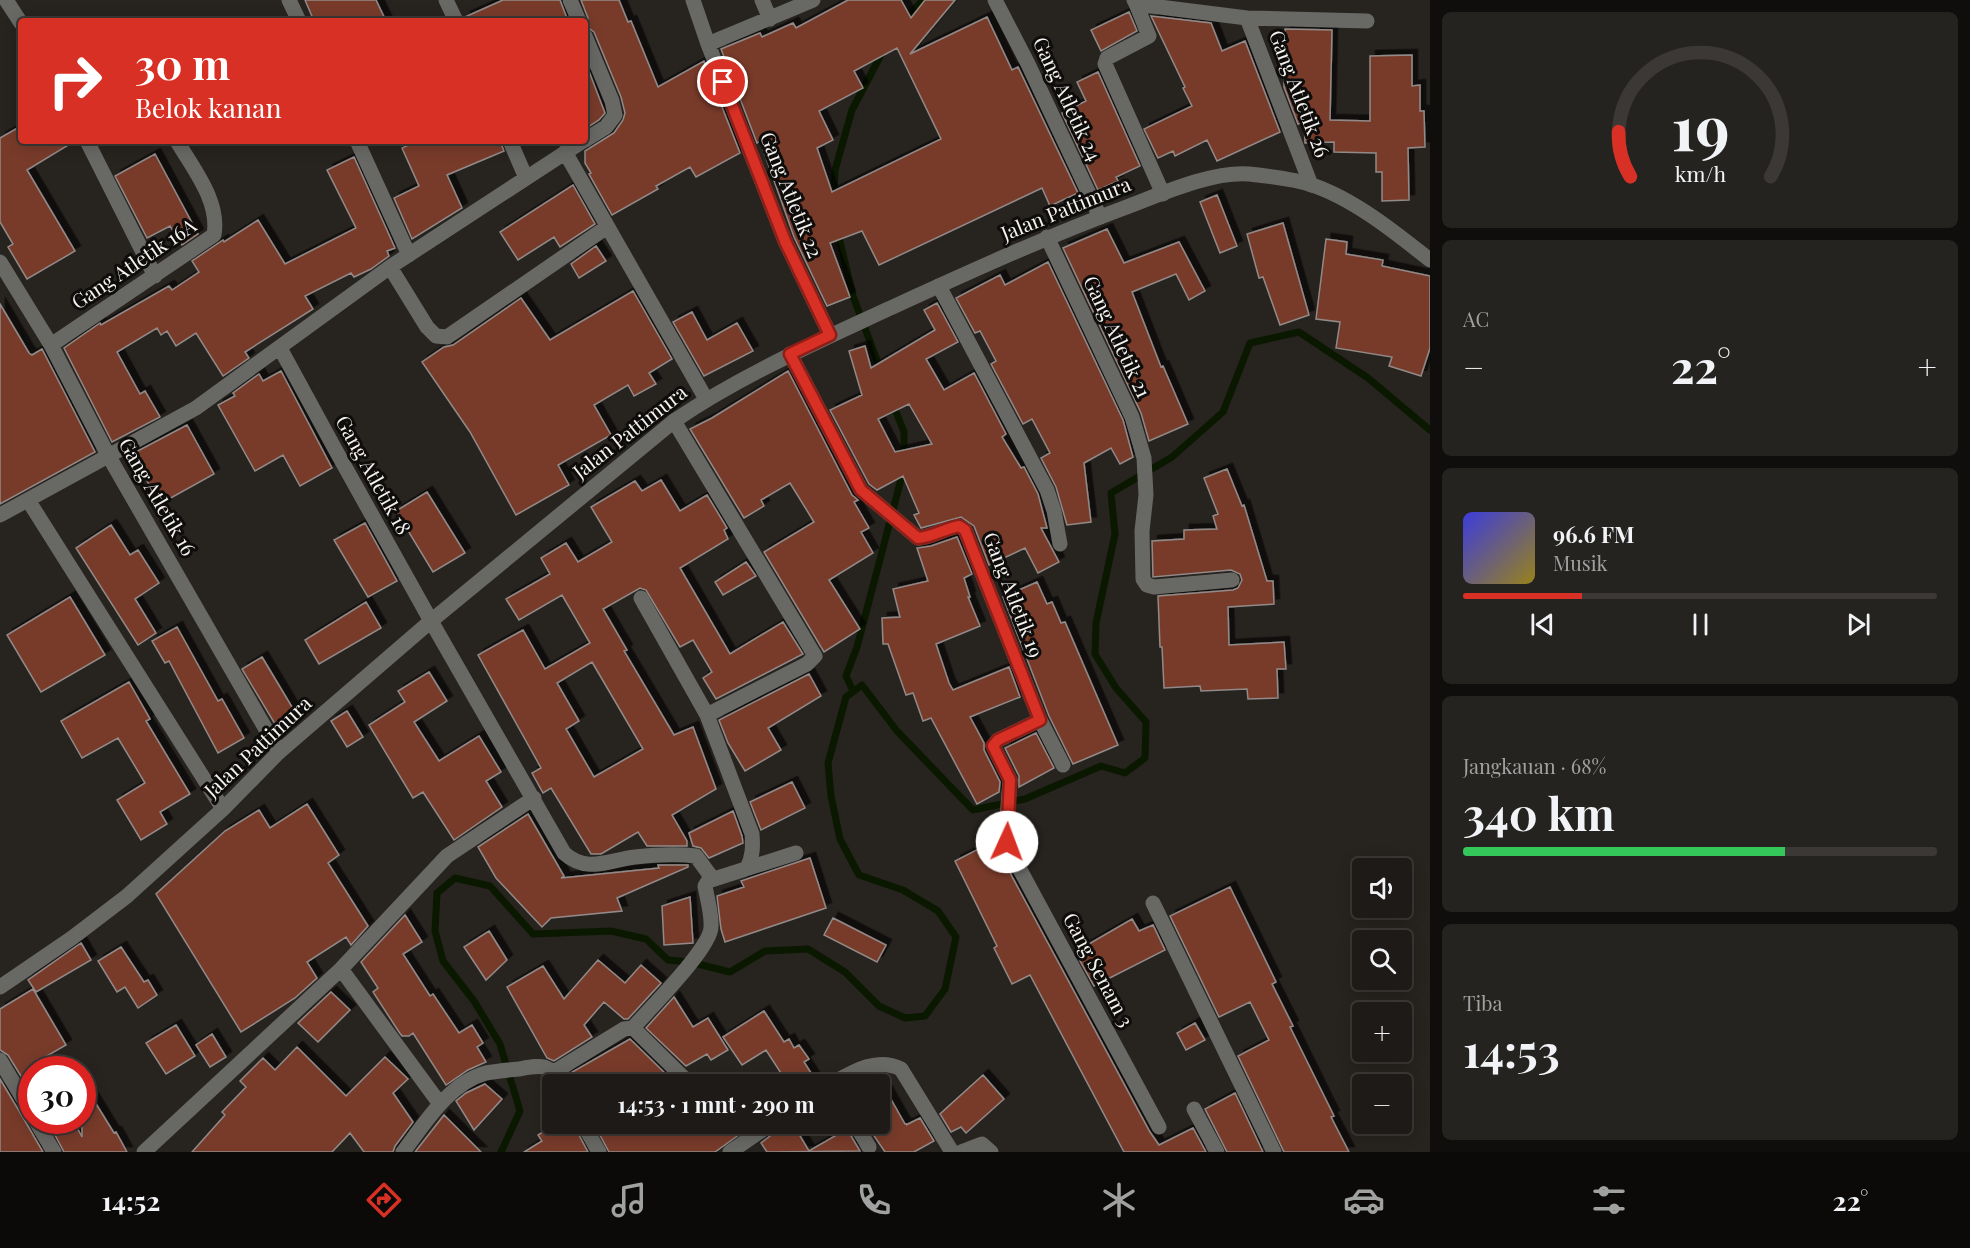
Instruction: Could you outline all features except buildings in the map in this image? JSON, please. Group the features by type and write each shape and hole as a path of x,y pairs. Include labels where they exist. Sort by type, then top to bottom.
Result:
{"street":[{"path":"6,0 18,18"},
{"path":"289,0 298,18"},
{"path":"446,0 455,18"},
{"path":"570,0 578,18"},
{"name":"Gang Atletik 22","path":"693,0 785,241 830,335"},
{"path":"762,0 770,19"},
{"path":"708,44 813,0"},
{"name":"Gang Atletik 24","path":"995,0 1028,64 1100,217"},
{"path":"1135,2 1149,36 1107,58 1104,64 1163,194"},
{"name":"Gang Atletik 26","path":"1135,2 1247,18 1367,21"},
{"name":"Gang Atletik 26","path":"1247,18 1311,185"},
{"path":"588,43 612,101 615,115 606,127 588,138"},
{"path":"89,144 155,276"},
{"name":"Gang Atletik 16A","path":"51,345 214,235 216,222 210,199 179,144"},
{"path":"358,144 409,255"},
{"path":"511,144 526,178"},
{"path":"0,515 196,408 390,267 578,144"},
{"path":"565,152 706,399"},
{"name":"Jalan Pattimura","path":"0,987 119,903 223,809 279,752 431,621 674,421 706,399 790,354 1047,237 1224,174 1249,174 1311,185 1342,198 1402,238 1430,260"},
{"path":"390,267 427,327 436,336 447,338 607,227"},
{"name":"Gang Atletik 21","path":"1047,237 1132,417 1144,458 1146,495 1142,531 1143,579 1147,585 1163,586 1232,580"},
{"name":"Gang Atletik 16","path":"0,262 51,345 108,455 279,752"},
{"path":"939,286 1047,490 1054,511 1060,544"},
{"name":"Gang Atletik 18","path":"280,348 431,621 564,853 577,863 594,865 635,857 680,854 696,856 712,878"},
{"name":"Gang Atletik 19","path":"790,354 861,490 918,538 927,538 959,526 965,530 1040,720 1063,765"},
{"path":"674,421 815,656 807,664 707,716"},
{"path":"28,500 223,809"},
{"path":"641,598 707,716 752,834 752,859 747,868"},
{"name":"Gang Senam 3","path":"1040,720 994,743 994,750 1007,774 1010,786 1007,842 1159,1127"},
{"path":"144,1152 341,969 447,856 534,798"},
{"path":"563,1074 624,1029 633,1028 709,938 711,927 705,886 712,878 796,853"},
{"path":"1154,903 1274,1152"},
{"path":"341,969 440,1104"},
{"path":"633,1028 680,1074"},
{"path":"0,1060 18,1090"},
{"path":"852,1074 868,1066 893,1065 901,1069 952,1152"},
{"path":"403,1152 440,1104 470,1081 485,1073 536,1066 546,1067 554,1074"},
{"path":"1194,1109 1217,1152"},
{"path":"43,1134 54,1152"},
{"path":"589,1134 599,1152"},
{"path":"730,1152 747,1147 761,1134"},
{"path":"861,1134 868,1147"},
{"path":"961,1152 982,1144 992,1152"}],"waterway":[{"path":"904,20 923,0"},
{"path":"834,198 835,170 852,110 883,51"},
{"path":"838,233 853,296 881,371"},
{"path":"501,1152 520,1111 500,1044 474,1001 443,961 435,931 437,893 455,878 490,886 533,934 611,931 646,939 668,960 690,962 730,972 765,951 808,949 845,972 879,1006 905,1018 925,1016 945,989 956,937 938,911 903,890 859,875 840,839 831,796 828,763 846,697 862,685 897,731 973,810 1025,799 1101,766 1125,773 1145,758 1146,722 1116,688 1095,654 1096,623 1115,534 1111,493 1172,457 1223,412 1250,343 1299,332 1368,378 1430,430"},
{"path":"893,404 904,432 904,456"},
{"path":"853,691 846,676 857,647 904,468"}],"route":[{"path":"723,82 785,241 830,335 790,354 861,490 918,538 927,538 959,526 965,530 1040,720 998,740 993,746 1010,780 1007,842"}]}
